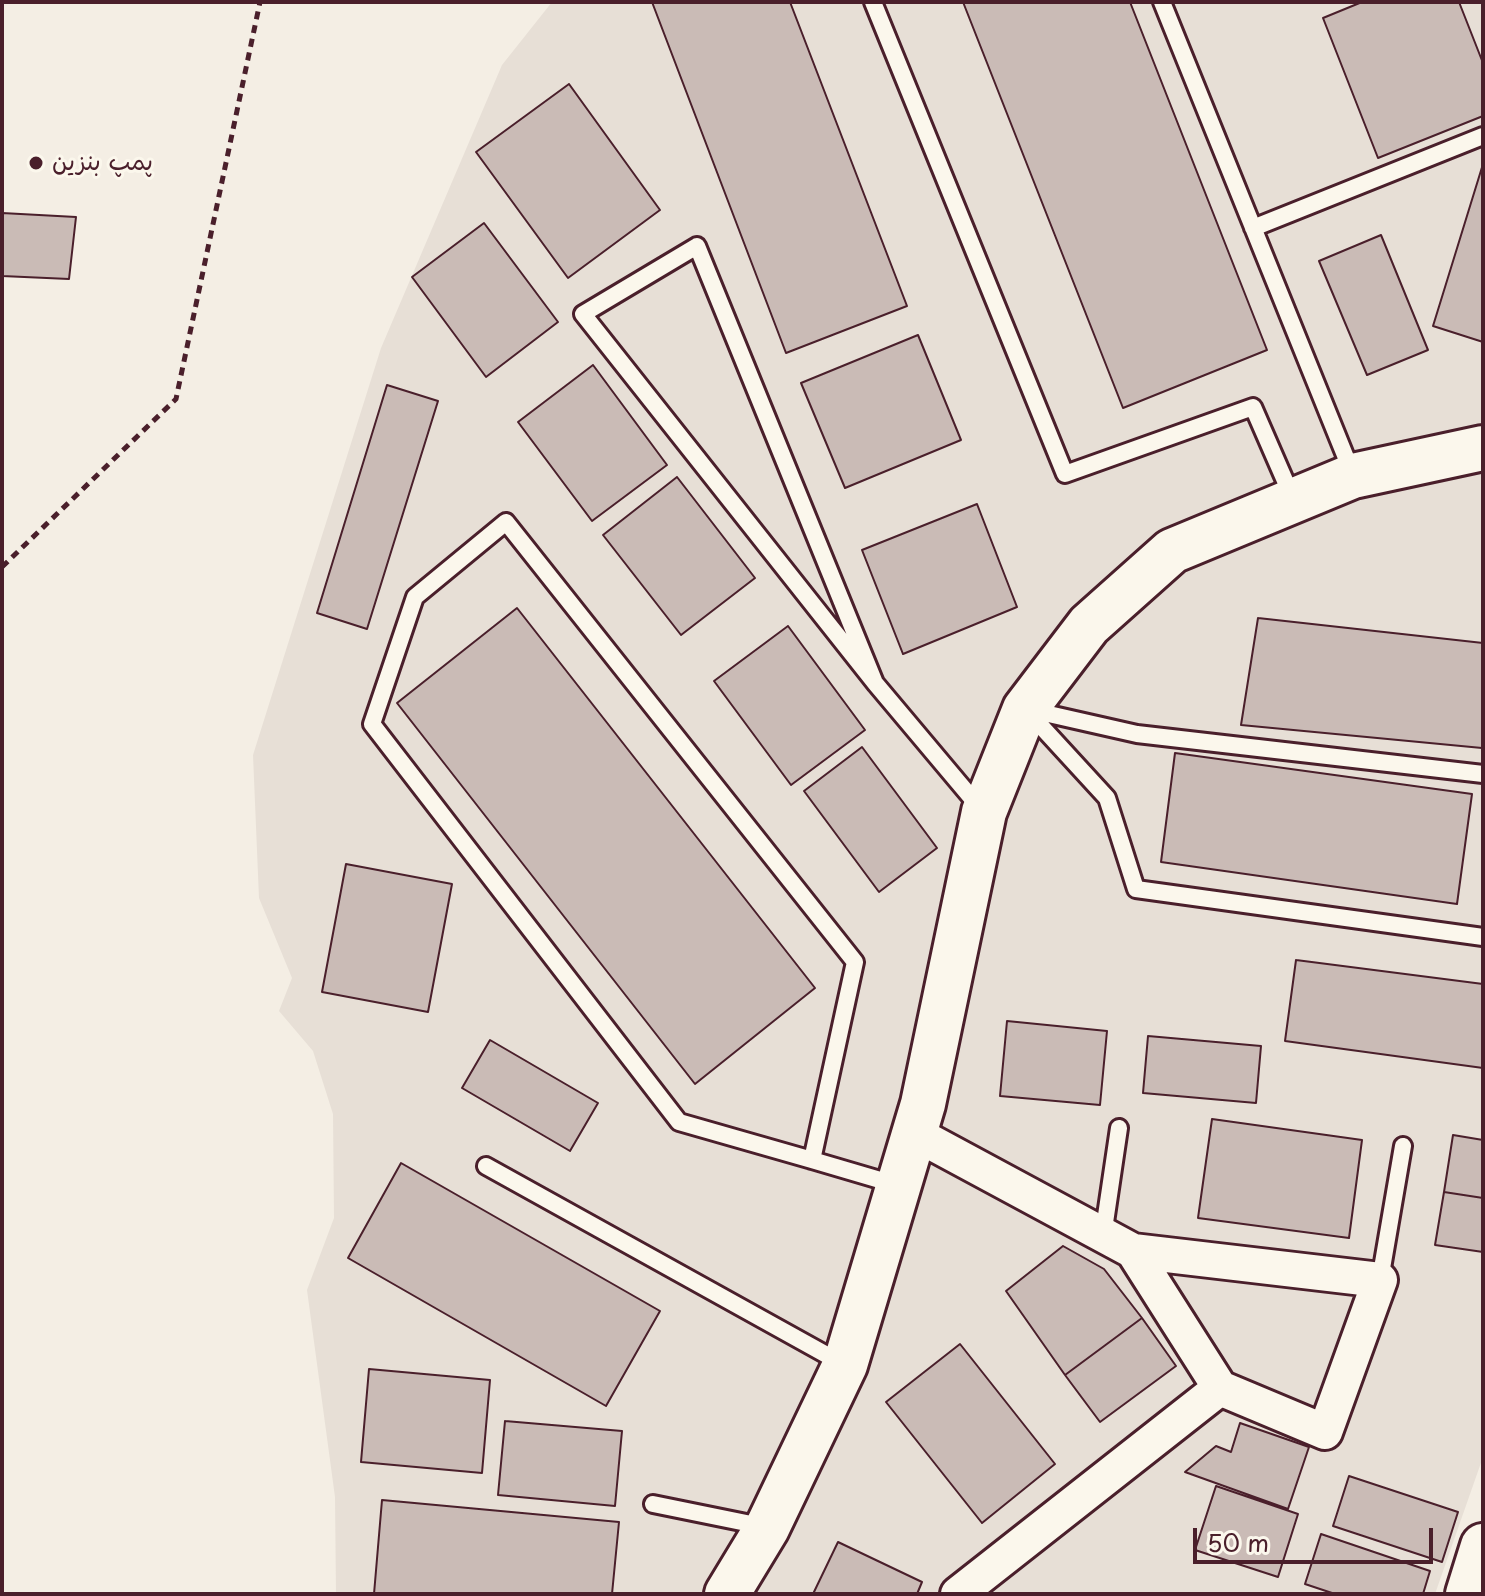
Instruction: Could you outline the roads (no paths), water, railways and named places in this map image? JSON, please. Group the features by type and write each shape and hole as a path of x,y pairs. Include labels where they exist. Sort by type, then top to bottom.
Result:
{"street":[{"path":"727,1594 767,1528 845,1365 914,1133 984,812 1025,709 1089,625 1172,551 1353,476 1483,448"},
{"path":"914,1133 1133,1251 1380,1280 1325,1432 1220,1388 1133,1251"},
{"path":"958,1594 1220,1388"},
{"path":"1468,1594 1483,1546"}],"lane":[{"path":"873,2 1065,474 1253,407 1294,501"},
{"path":"1162,2 1353,476"},
{"path":"1253,228 1483,136"},
{"path":"875,683 697,246 583,314 875,683 984,812"},
{"path":"812,1160 855,962 506,522 415,597 372,724 679,1122 899,1186"},
{"path":"1025,709 1137,734 1483,774"},
{"path":"1025,709 1107,798 1136,889 1483,937"},
{"path":"1103,1236 1119,1128"},
{"path":"1380,1280 1403,1146"},
{"path":"486,1166 845,1365"},
{"path":"653,1504 767,1528"}],"place":[{"name":"پمپ بنزین","path":"36,163"}]}
